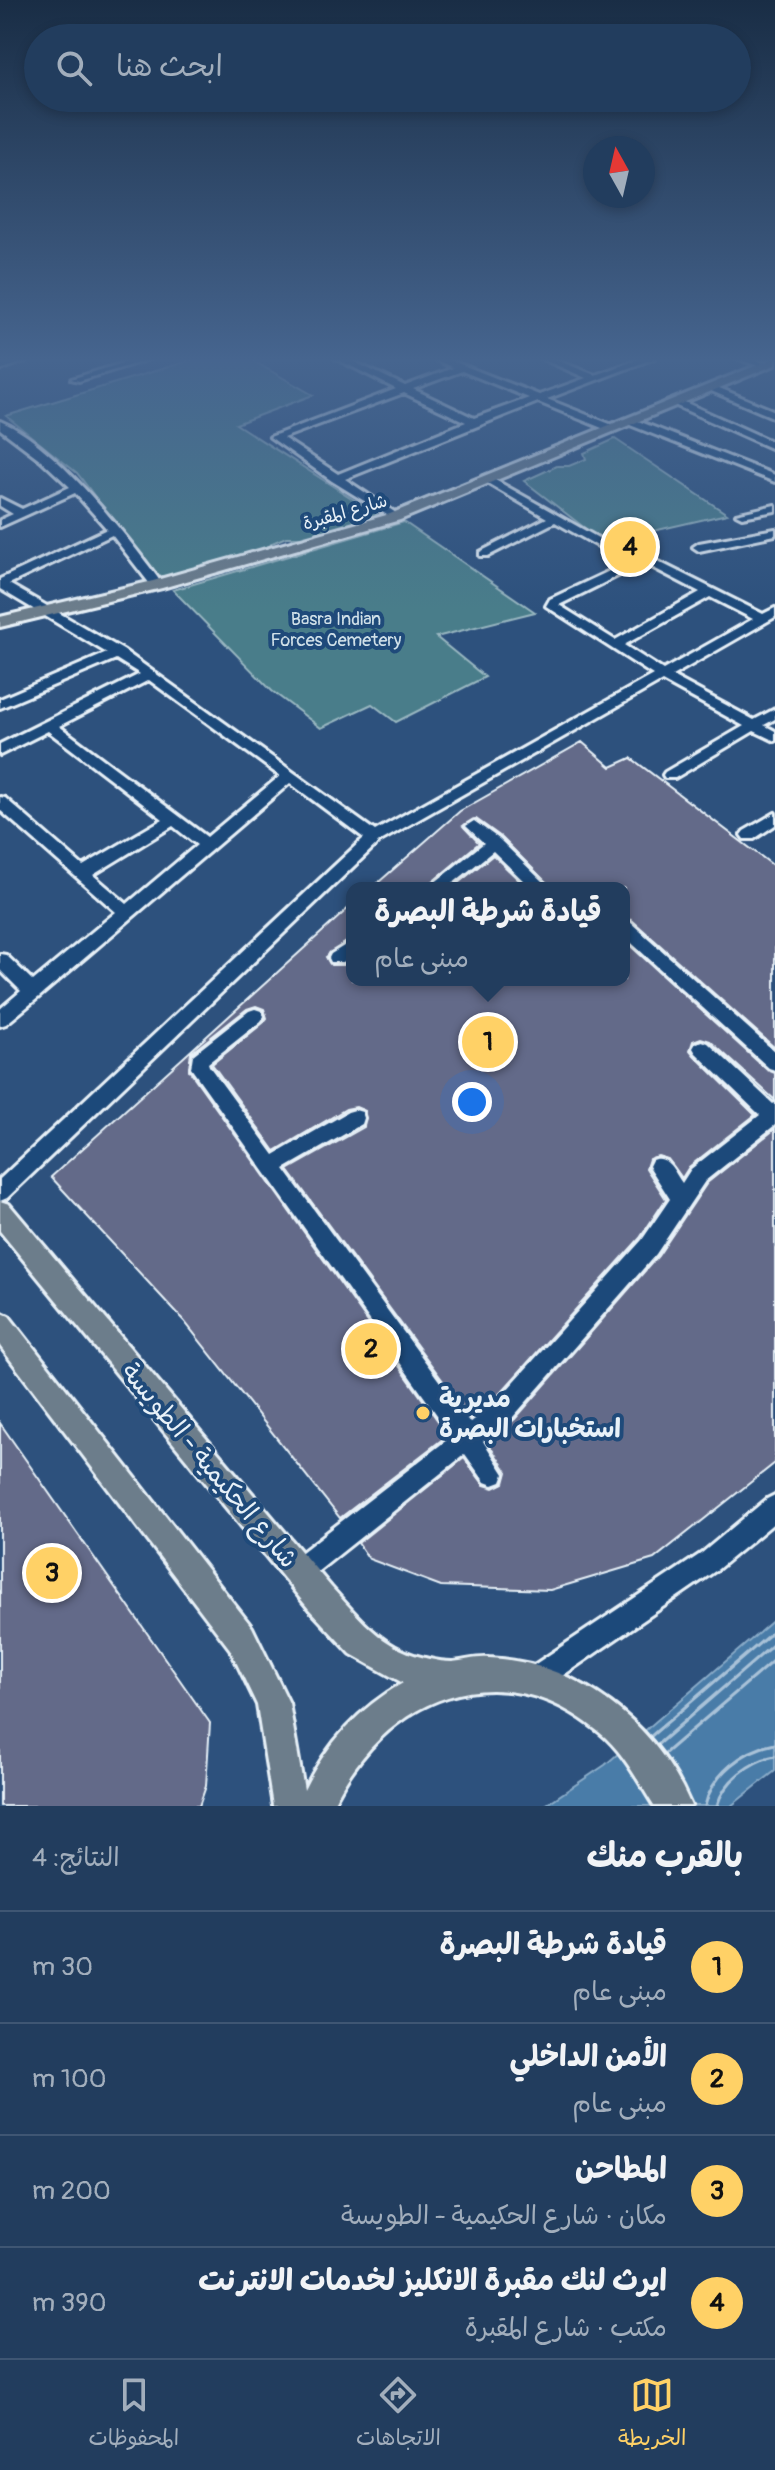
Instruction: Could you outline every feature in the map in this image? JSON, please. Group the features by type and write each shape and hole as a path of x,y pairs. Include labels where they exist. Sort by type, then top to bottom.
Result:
{"main road":[{"name":"شارع المقبرة","path":"0,622 157,585 395,517 577,442"},
{"name":"شارع الحكيمية - الطويسة","path":"0,1212 298,1571 362,1643 400,1667 450,1677"},
{"path":"1,1328 241,1638 273,1703 290,1806"},
{"path":"314,1806 325,1782 363,1731 404,1702 450,1677 490,1675 534,1680 586,1703 618,1727 674,1806"}],"street":[{"path":"29,442 77,488 157,585"},
{"path":"283,442 395,517"},
{"path":"336,479 425,442"},
{"path":"683,442 775,479"},
{"path":"488,479 612,550"},
{"path":"0,524 77,488"},
{"path":"0,501 22,514"},
{"path":"742,514 775,508"},
{"path":"484,554 555,518"},
{"path":"114,530 0,584 50,610 118,653 374,838"},
{"path":"699,547 775,532"},
{"path":"771,617 707,593 640,557 554,602 556,610 613,646 775,737"},
{"path":"613,646 707,593"},
{"path":"0,1192 374,838 771,617"},
{"path":"0,704 118,653"},
{"path":"0,750 149,675"},
{"path":"670,775 775,713"},
{"path":"49,725 208,845"},
{"path":"0,1019 289,776"},
{"path":"0,802 127,913"},
{"path":"749,835 775,818"},
{"path":"82,874 174,819"},
{"path":"474,826 535,882"},
{"path":"444,882 494,843"},
{"path":"630,931 775,1063"},
{"path":"337,958 346,951"},
{"path":"0,960 33,992"},
{"path":"255,1016 209,1050 199,1060 200,1068 493,1474"},
{"path":"298,1571 505,1409 649,1247 680,1197 698,1175 774,1114 702,1048"},
{"path":"272,1166 355,1118"},
{"path":"659,1166 680,1197"},
{"path":"534,1680 710,1561 775,1507"}],"green space":[{"path":"39,442 265,442 381,517 311,537 286,537 272,543 267,550 158,580 77,473"},
{"path":"608,442 620,442 727,514 640,534 653,549 621,556 524,481 557,466 569,466 586,459 584,453"},
{"name":"Basra Indian Forces Cemetery","path":"404,522 535,612 436,637 485,677 396,722 372,704 321,728 272,691 173,590"}],"water":[{"path":"775,1619 775,1771 731,1806 544,1806 605,1765"}],"building":[{"path":"582,742 611,767 631,758 775,867 775,1048 630,919 630,882 546,882 501,837 476,819 463,826 479,843 432,882 379,882 460,811"},
{"path":"493,855 521,882 459,882"},
{"path":"346,910 346,942 326,957 331,965 346,963 346,986 630,986 630,945 767,1070 775,1073 775,1100 710,1041 701,1038 693,1041 690,1050 694,1055 755,1115 689,1167 682,1178 668,1159 658,1156 649,1159 646,1168 666,1199 640,1238 495,1399 471,1419 288,1170 364,1127 365,1111 356,1107 346,1109 275,1151 212,1064 263,1023 267,1018 264,1009 256,1006 247,1009 191,1053 189,1070 448,1435 340,1518 184,1321 51,1177"},
{"path":"775,1129 775,1463 654,1559 550,1590 441,1586 369,1559 358,1543 464,1458 484,1485 494,1488 504,1483 507,1472 487,1442 515,1419 658,1256 707,1183"},
{"path":"0,1423 210,1723 206,1786 199,1806 0,1806"}],"place":[{"name":"ايرث لنك مقبرة الانكليز لخدمات الانترنت","path":"630,547"},
{"name":"قيادة شرطة البصرة","path":"488,1042"},
{"name":"الأمن الداخلي","path":"371,1349"},
{"name":"مديرية استخبارات البصرة","path":"423,1413"},
{"name":"المطاحن","path":"52,1573"}]}
